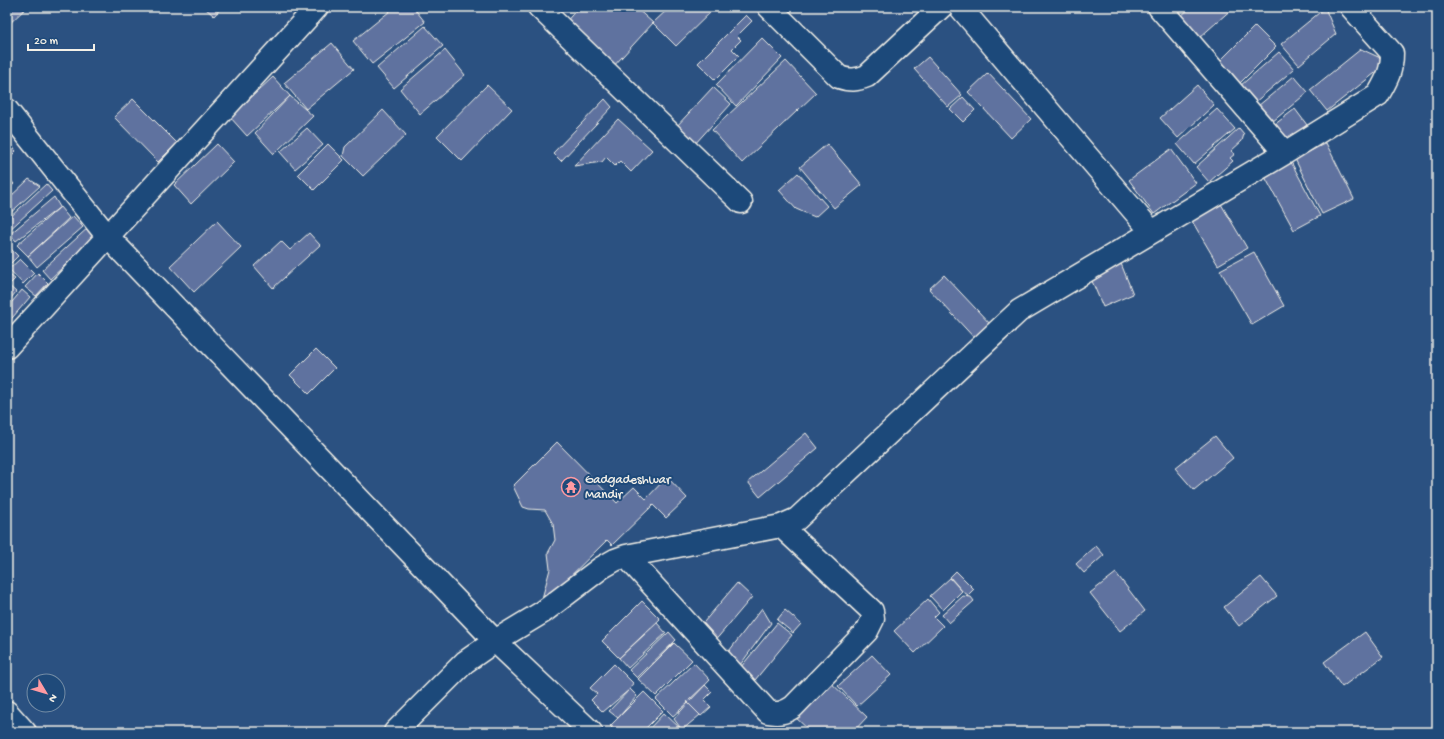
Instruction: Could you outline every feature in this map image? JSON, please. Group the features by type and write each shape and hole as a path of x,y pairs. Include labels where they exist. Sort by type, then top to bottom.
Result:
{"street":[{"path":"7,348 317,7"},
{"path":"539,7 741,202"},
{"path":"769,7 839,77 847,80 856,80 867,76 941,7"},
{"path":"960,7 1152,232"},
{"path":"1159,7 1285,153"},
{"path":"395,732 465,662 495,641 543,612 615,560 626,556 781,526 797,518 1019,311 1285,153 1378,94 1392,66 1392,53 1351,7"},
{"path":"7,110 108,237 495,641 591,732"},
{"path":"626,556 768,712 776,714 784,713 793,707 867,631 873,619 872,611 781,526"},
{"path":"7,712 25,732"}],"building":[{"path":"7,7 27,7 7,26"},
{"path":"204,7 222,7 214,16"},
{"path":"395,7 413,7 425,22 372,64 353,41"},
{"path":"579,7 635,7 653,23 612,68 564,24"},
{"path":"670,7 716,7 676,46 653,23"},
{"path":"783,7 794,7 789,12"},
{"path":"1191,7 1234,7 1199,38 1180,17"},
{"path":"1325,8 1336,34 1299,65 1281,44"},
{"path":"746,15 752,21 737,36 741,40 732,49 739,56 715,80 698,63"},
{"path":"425,26 443,46 394,88 377,68"},
{"path":"1255,26 1276,47 1240,83 1219,62"},
{"path":"762,38 782,58 736,106 716,85"},
{"path":"332,43 354,69 306,109 284,83"},
{"path":"1361,49 1389,62 1327,111 1310,90"},
{"path":"445,50 465,75 420,114 400,89"},
{"path":"1279,52 1294,69 1254,103 1240,86"},
{"path":"928,57 962,95 948,107 914,69"},
{"path":"786,61 816,93 742,163 712,130"},
{"path":"988,73 1031,119 1011,138 968,92"},
{"path":"1294,76 1308,92 1266,127 1252,111"},
{"path":"273,77 290,96 247,136 230,117"},
{"path":"487,85 512,109 462,161 437,136"},
{"path":"1197,85 1214,105 1178,138 1160,118"},
{"path":"713,87 731,104 694,145 675,128"},
{"path":"290,96 313,116 274,154 255,133"},
{"path":"963,97 975,110 963,122 950,109"},
{"path":"133,99 177,143 158,162 114,117"},
{"path":"605,99 612,107 561,161 553,153"},
{"path":"1217,109 1235,129 1194,164 1177,144"},
{"path":"1295,109 1307,125 1282,144 1270,128"},
{"path":"383,110 406,135 363,176 343,156 345,147"},
{"path":"618,119 652,150 631,172 620,161 615,166 606,157 602,162 574,166"},
{"path":"307,128 323,145 295,169 280,152"},
{"path":"1239,128 1244,134 1242,141 1231,151 1235,154 1230,158 1233,161 1209,182 1196,167"},
{"path":"7,141 16,151 7,160"},
{"path":"1326,143 1354,199 1322,214 1295,159"},
{"path":"217,144 234,162 191,204 174,185"},
{"path":"328,144 344,160 314,190 298,174"},
{"path":"827,144 862,185 834,208 800,167"},
{"path":"1171,149 1196,183 1154,214 1129,180"},
{"path":"1291,162 1320,216 1294,230 1265,177"},
{"path":"798,173 827,206 815,217 796,209 779,190"},
{"path":"7,176 14,184 7,190"},
{"path":"29,179 40,186 7,216 7,200"},
{"path":"46,184 52,191 7,232 7,220"},
{"path":"54,197 60,207 16,241 10,234"},
{"path":"1221,204 1247,248 1218,265 1192,221"},
{"path":"60,207 69,218 28,256 17,245"},
{"path":"73,216 83,227 37,267 28,256"},
{"path":"217,221 241,247 194,292 170,266"},
{"path":"91,225 99,234 50,279 42,270"},
{"path":"309,233 320,245 273,288 254,266 281,241 290,250"},
{"path":"7,245 18,256 7,267"},
{"path":"1254,252 1284,306 1252,325 1220,270"},
{"path":"20,259 34,273 23,284 9,269"},
{"path":"1120,261 1133,294 1103,307 1089,274"},
{"path":"7,273 15,279 9,285 7,283"},
{"path":"38,273 48,283 36,296 25,287"},
{"path":"944,275 993,327 978,342 929,289"},
{"path":"7,284 16,292 7,303"},
{"path":"22,290 30,297 7,324 7,308"},
{"path":"316,349 335,368 309,394 290,375"},
{"path":"806,433 818,448 760,497 748,482"},
{"path":"1215,436 1233,458 1194,490 1175,468"},
{"path":"557,442 617,503 634,487 646,499 667,477 687,498 666,518 653,505 612,545 607,540 540,606 550,569 548,553 555,540 553,524 545,510 523,507 513,486"},
{"path":"1096,546 1104,555 1084,573 1076,564"},
{"path":"956,571 974,589 968,595 962,591 950,577"},
{"path":"1116,573 1145,611 1120,631 1090,593"},
{"path":"1261,577 1277,596 1239,626 1224,607"},
{"path":"950,578 962,591 943,610 930,596"},
{"path":"737,583 752,597 714,642 698,629"},
{"path":"963,596 971,597 974,601 949,623 942,615"},
{"path":"928,599 939,612 934,617 943,626 915,653 894,631"},
{"path":"642,601 660,619 619,658 602,641"},
{"path":"762,608 771,623 740,665 726,655"},
{"path":"785,610 801,624 793,633 777,620"},
{"path":"657,623 666,633 628,668 619,658"},
{"path":"777,623 792,635 755,680 740,668"},
{"path":"669,632 676,640 637,678 629,670"},
{"path":"1365,632 1383,657 1342,687 1324,662"},
{"path":"674,643 692,660 656,696 638,679"},
{"path":"872,655 891,675 857,706 838,686"},
{"path":"694,663 710,680 673,716 656,699"},
{"path":"614,664 633,683 630,689 603,712 591,700 597,694 590,688"},
{"path":"827,679 867,717 853,732 811,732 793,715"},
{"path":"705,685 712,692 704,700 711,707 701,716 687,702"},
{"path":"630,689 637,696 618,718 609,711"},
{"path":"644,692 663,711 642,732 616,732 610,726"},
{"path":"688,703 700,715 682,730 674,719"},
{"path":"664,713 682,730 680,732 646,732"}],"place":[{"name":"Gadgadeshwar Mandir","path":"571,487"}]}
